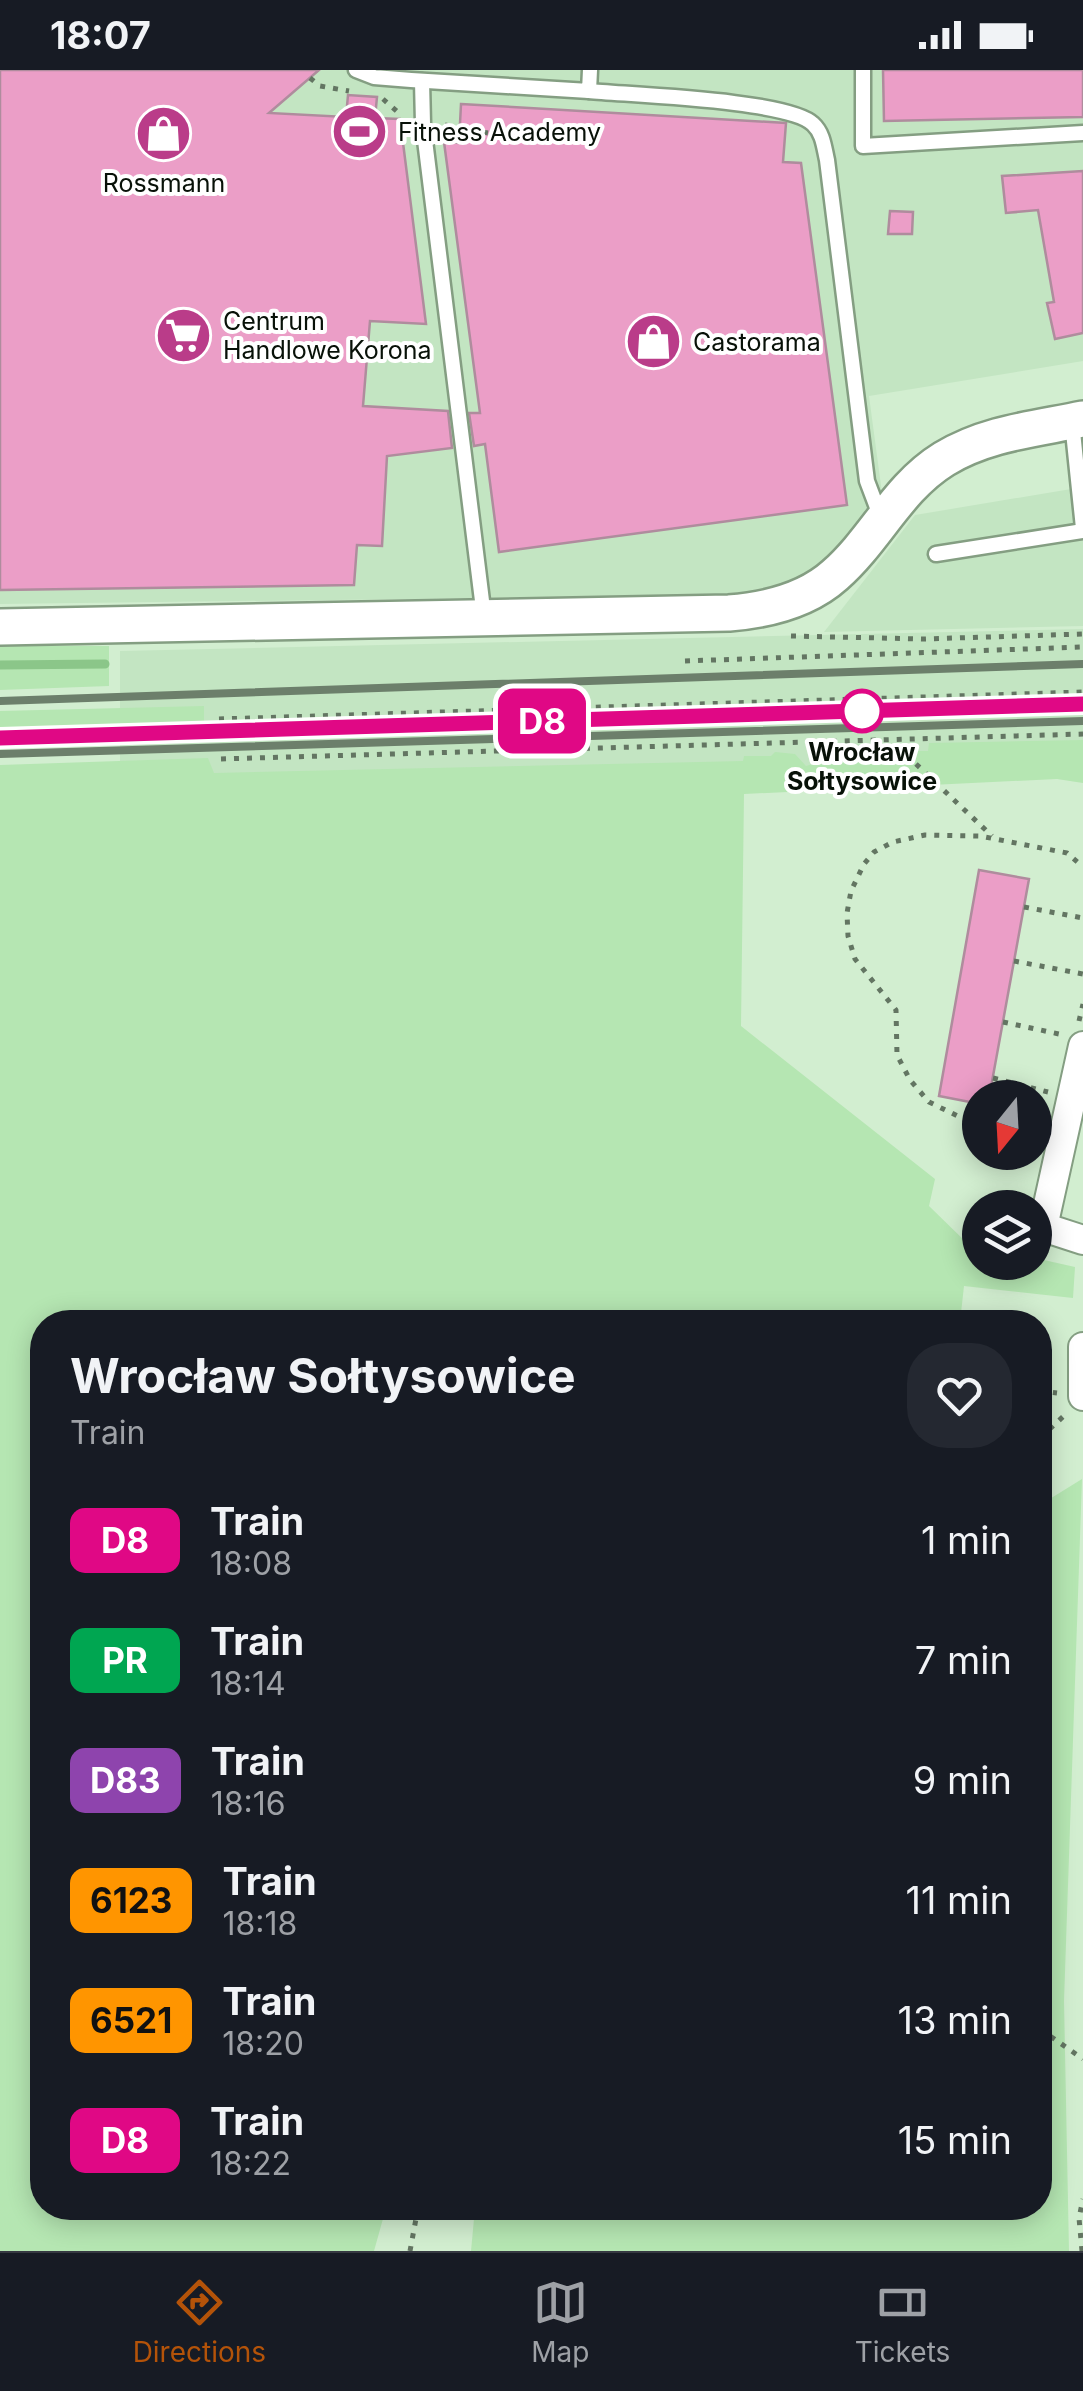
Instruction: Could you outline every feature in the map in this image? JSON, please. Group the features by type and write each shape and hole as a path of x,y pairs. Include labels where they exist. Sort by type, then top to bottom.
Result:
{"street":[{"path":"0,627 729,613 768,608 800,597 836,575 912,483 966,446 992,436 1077,421"},
{"path":"1079,1042 1072,1097 1043,1227 1083,1240"},
{"path":"1082,1396 1083,1347"}],"lane":[{"path":"356,70 374,77 753,106 798,114 813,124 822,138 826,160 867,481 882,519"},
{"path":"589,91 590,70"},
{"path":"863,70 863,146 1083,133"},
{"path":"422,81 423,124 484,617"},
{"path":"936,554 1083,529 1077,421"}],"path":[{"path":"442,125 488,133"},
{"path":"775,636 924,639 1083,634"},
{"path":"685,661 1083,647"},
{"path":"219,719 1083,692"},
{"path":"221,759 1083,734"},
{"path":"916,764 994,838"},
{"path":"962,1118 929,1102 910,1080 898,1055 896,1010 856,959 848,936 847,914 851,891 864,864 874,852 894,842 924,836 994,838 1067,853 1083,867"},
{"path":"1024,907 1083,918"},
{"path":"1014,961 1083,974"},
{"path":"1003,1022 1079,1042"},
{"path":"993,1078 1072,1097"},
{"path":"1052,2038 1083,2060"},
{"path":"1082,2251 1079,2218 1083,2199"},
{"path":"410,2251 415,2220"}],"shaded area":[{"path":"0,70 1083,70 1083,361 869,396 882,493 831,555 792,582 735,595 0,604"},
{"path":"1083,487 1083,626 824,632 915,515"},
{"path":"1083,629 1083,767 120,785 120,651"},
{"path":"0,646 109,646 109,686 0,690"},
{"path":"204,706 204,721 0,730 0,711"},
{"path":"1083,740 1083,783 1057,779 744,794 741,1026 935,1179 929,1206 962,1238 962,1280 1052,1280 1052,1262 1075,1267 1073,1298 964,1286 961,1310 30,1310 30,2220 383,2220 374,2251 0,2251 0,765 208,758 214,773 743,761 744,756 771,756 775,752 795,754 806,766 816,763 815,754 853,749 892,752 895,757 913,760 923,768 907,751 928,751 929,743"},
{"path":"1082,1479 1064,2001 1069,2251 471,2251 474,2220 1052,2220 1052,1498"}],"building":[{"name":"Centrum Handlowe Korona","path":"0,70 319,70 269,113 346,117 348,95 377,97 375,118 400,119 426,324 370,321 363,406 448,411 452,448 387,456 382,546 357,545 354,585 0,590"},
{"path":"883,70 1083,70 1083,117 884,121"},
{"path":"461,104 786,123 783,162 801,163 847,505 499,552 485,444 474,446 469,413 480,413 444,142 459,143"},
{"path":"1083,171 1083,333 1055,339 1047,303 1054,302 1038,210 1006,213 1002,176"},
{"path":"890,211 913,212 912,234 888,234"},
{"path":"979,870 1029,879 992,1080 962,1080 962,1100 939,1096"}],"waterway":[{"path":"0,665 105,664"}],"railway":[{"path":"0,701 1083,664"},
{"path":"0,738 1083,704"},
{"path":"0,754 1083,721"}],"train":[{"name":"D8","path":"0,738 1083,704"}],"place":[{"name":"Fitness Academy","path":"359,132"},
{"name":"Rossmann","path":"164,134"},
{"name":"Centrum Handlowe Korona","path":"184,335"},
{"name":"Castorama","path":"654,342"},
{"name":"Wrocław Sołtysowice","path":"862,711"}]}
